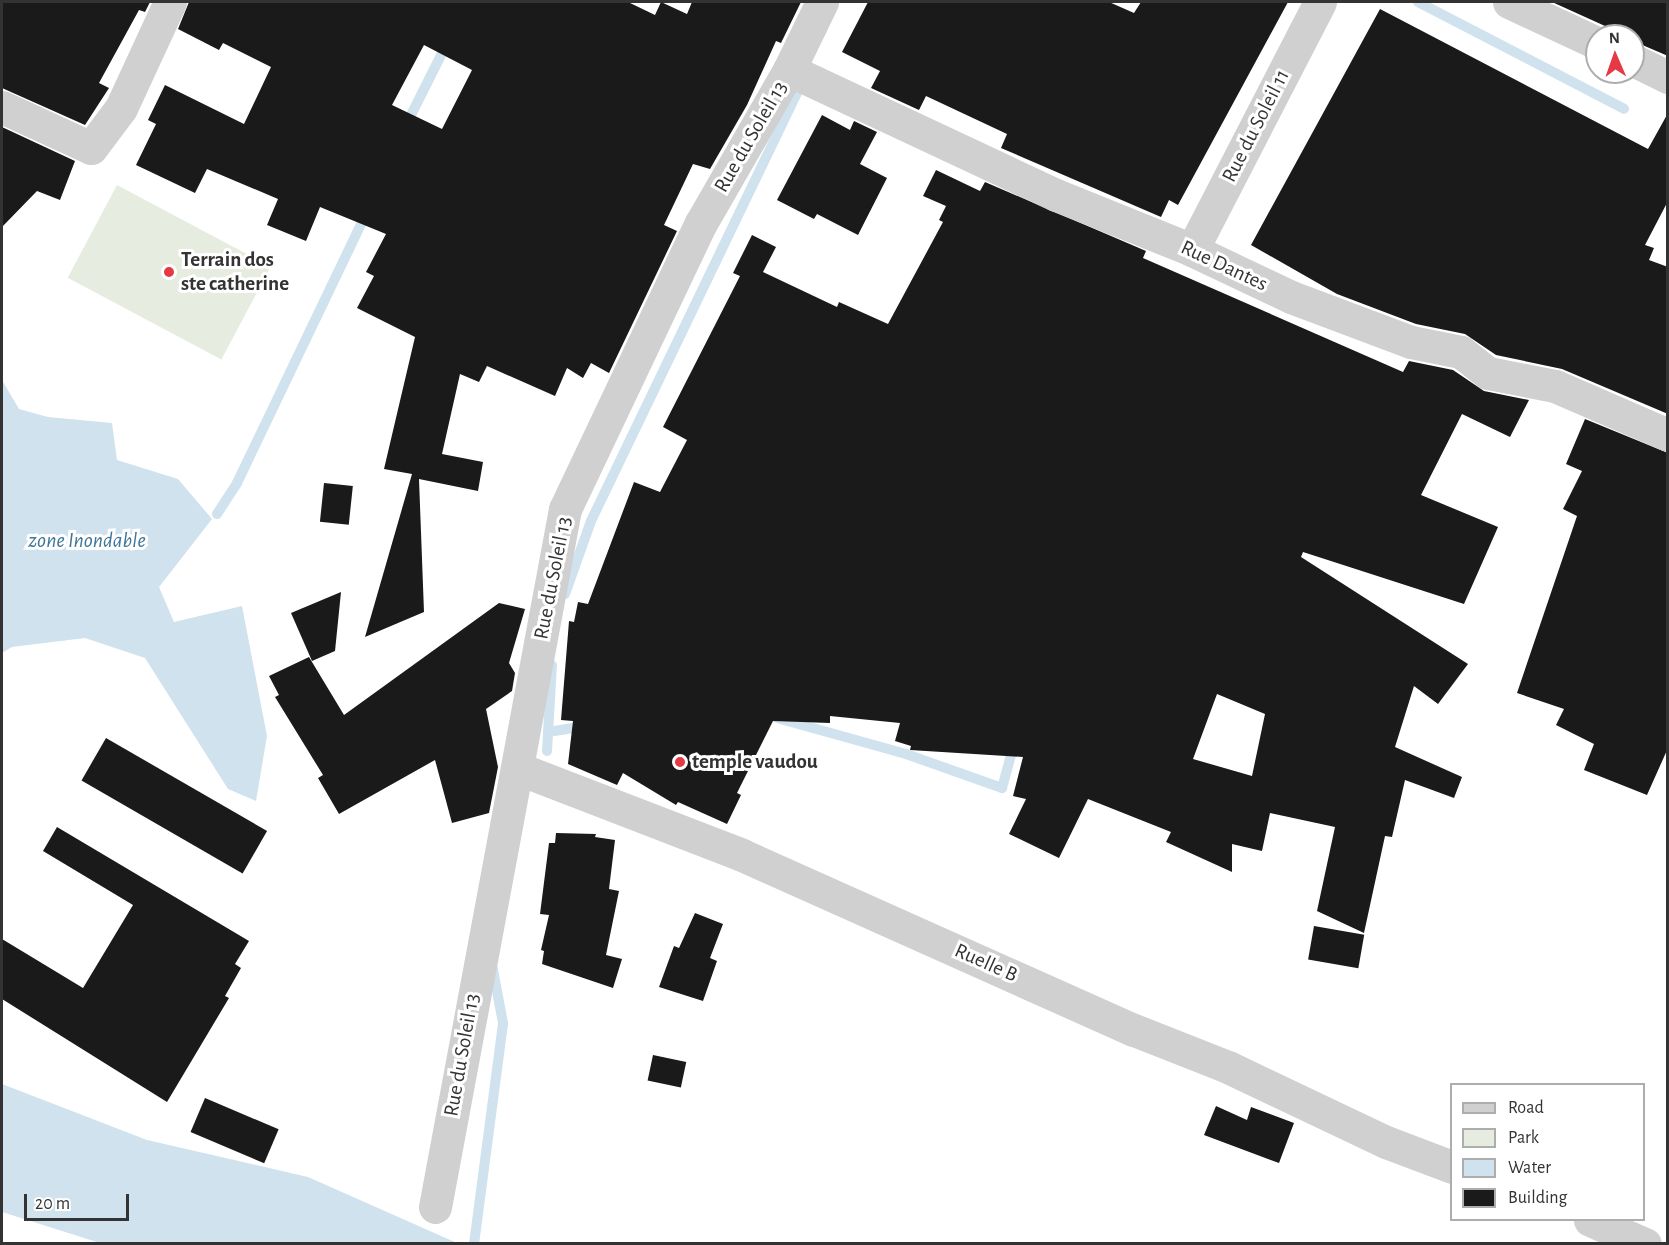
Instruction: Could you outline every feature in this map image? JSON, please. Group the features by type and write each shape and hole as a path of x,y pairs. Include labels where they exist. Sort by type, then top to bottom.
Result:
{"street":[{"path":"2,107 91,148 121,108 170,2"},
{"name":"Rue du Soleil 13","path":"435,1207 565,509 701,223 789,70 822,2"},
{"name":"Rue du Soleil 11","path":"1192,250 1320,2"},
{"path":"1519,4 1585,37"},
{"path":"1645,66 1668,77"},
{"name":"Rue Dantes","path":"789,70 1056,195 1192,250 1291,297 1411,342 1461,352 1488,373 1556,386 1668,435"},
{"name":"Ruelle B","path":"517,768 742,855 1134,1030 1228,1067 1386,1142 1450,1166"},
{"path":"1592,1221 1645,1244"}],"green space":[{"name":"Terrain dos ste catherine","path":"117,185 271,267 221,359 68,278"}],"water":[{"name":"zone Inondable","path":"2,380 19,409 48,417 112,423 117,460 178,479 212,519 159,587 174,622 242,606 267,736 256,801 228,789 145,658 85,638 12,647 2,653"},
{"path":"2,1084 147,1140 308,1177 457,1243 100,1243 2,1212"}],"building":[{"path":"2,2 150,2 145,12 139,10 99,83 109,88 85,125 2,88"},
{"path":"189,2 628,2 655,15 661,2 687,14 692,2 801,2 781,43 776,41 747,105 710,169 693,164 664,225 677,231 609,373 591,363 583,378 567,368 555,396 487,366 479,382 460,374 442,454 483,462 478,491 419,479 424,612 365,637 412,474 384,469 415,337 357,308 374,276 366,272 386,234 320,207 306,241 267,225 278,199 207,169 195,193 136,165 156,124 148,120 165,85 244,124 271,67 223,43 219,50 178,29","holes":["424,45 472,70 442,129 392,105"]},
{"path":"868,2 1109,2 1134,13 1141,2 1288,2 1178,205 1169,200 1161,217 1001,148 1007,134 926,96 919,110 871,88 880,71 842,52"},
{"path":"1552,2 1668,2 1668,56 1645,46 1645,24 1601,24"},
{"path":"1380,9 1648,149 1668,113 1668,201 1645,245 1654,248 1649,260 1668,267 1668,414 1562,369 1496,355 1465,334 1416,324 1337,294 1251,245"},
{"path":"822,115 850,130 854,121 877,132 860,164 887,178 858,235 817,214 814,219 777,200"},
{"path":"2,127 75,161 60,200 37,191 2,227"},
{"path":"936,170 980,191 985,182 1146,251 1143,258 1403,372 1409,361 1453,370 1484,391 1529,400 1510,437 1462,414 1421,495 1498,527 1464,604 1303,552 1301,557 1468,664 1438,704 1414,686 1395,747 1462,777 1454,798 1405,780 1392,837 1385,836 1364,933 1317,911 1335,827 1270,813 1262,851 1232,844 1232,872 1166,842 1171,832 1088,799 1059,858 1009,834 1026,799 1013,796 1023,757 910,750 911,746 895,741 900,723 830,716 830,723 773,721 737,793 741,795 727,824 678,802 676,805 623,773 617,785 568,764 573,721 561,720 569,621 574,622 578,602 588,604 634,482 660,492 687,440 663,427 740,276 733,273 752,235 776,247 763,272 837,307 839,302 888,324 943,222 939,220 946,206 923,196","holes":["1217,694 1265,714 1252,776 1193,759"]},
{"path":"1585,419 1668,453 1668,748 1647,795 1584,770 1594,744 1556,725 1564,709 1517,693 1577,516 1563,509 1582,471 1566,464"},
{"path":"324,483 353,486 349,525 320,522"},
{"path":"341,592 335,651 312,661 291,613"},
{"path":"499,603 525,609 509,663 515,673 512,691 486,709 498,767 489,813 452,823 435,760 339,814 318,778 323,775 275,697 279,695 269,676 309,657 344,715"},
{"path":"106,738 267,831 243,873 82,780"},
{"path":"57,827 249,941 235,964 241,968 225,996 229,998 167,1102 2,999 2,939 83,988 133,905 43,851"},
{"path":"556,833 596,834 595,837 615,840 609,889 619,891 606,955 622,959 613,988 542,964 544,951 541,950 549,915 540,914 549,843 555,843"},
{"path":"695,913 723,924 710,958 717,961 703,1001 659,987 674,946 679,948"},
{"path":"1314,926 1364,935 1358,968 1308,959"},
{"path":"653,1055 686,1062 681,1088 648,1080"},
{"path":"205,1098 279,1129 264,1163 191,1132"},
{"path":"1216,1106 1247,1120 1251,1107 1294,1123 1279,1163 1204,1135"}],"waterway":[{"path":"1418,2 1624,109"},
{"path":"405,127 448,41"},
{"path":"565,594 591,521 800,86"},
{"path":"217,514 237,483 367,212"},
{"path":"547,751 552,665"},
{"path":"777,718 906,754 1002,788 1014,744"},
{"path":"548,732 586,726"},
{"path":"474,1244 503,1023 492,965"}],"place":[{"name":"Terrain dos ste catherine","path":"169,272"},
{"name":"temple vaudou","path":"680,762"}]}
